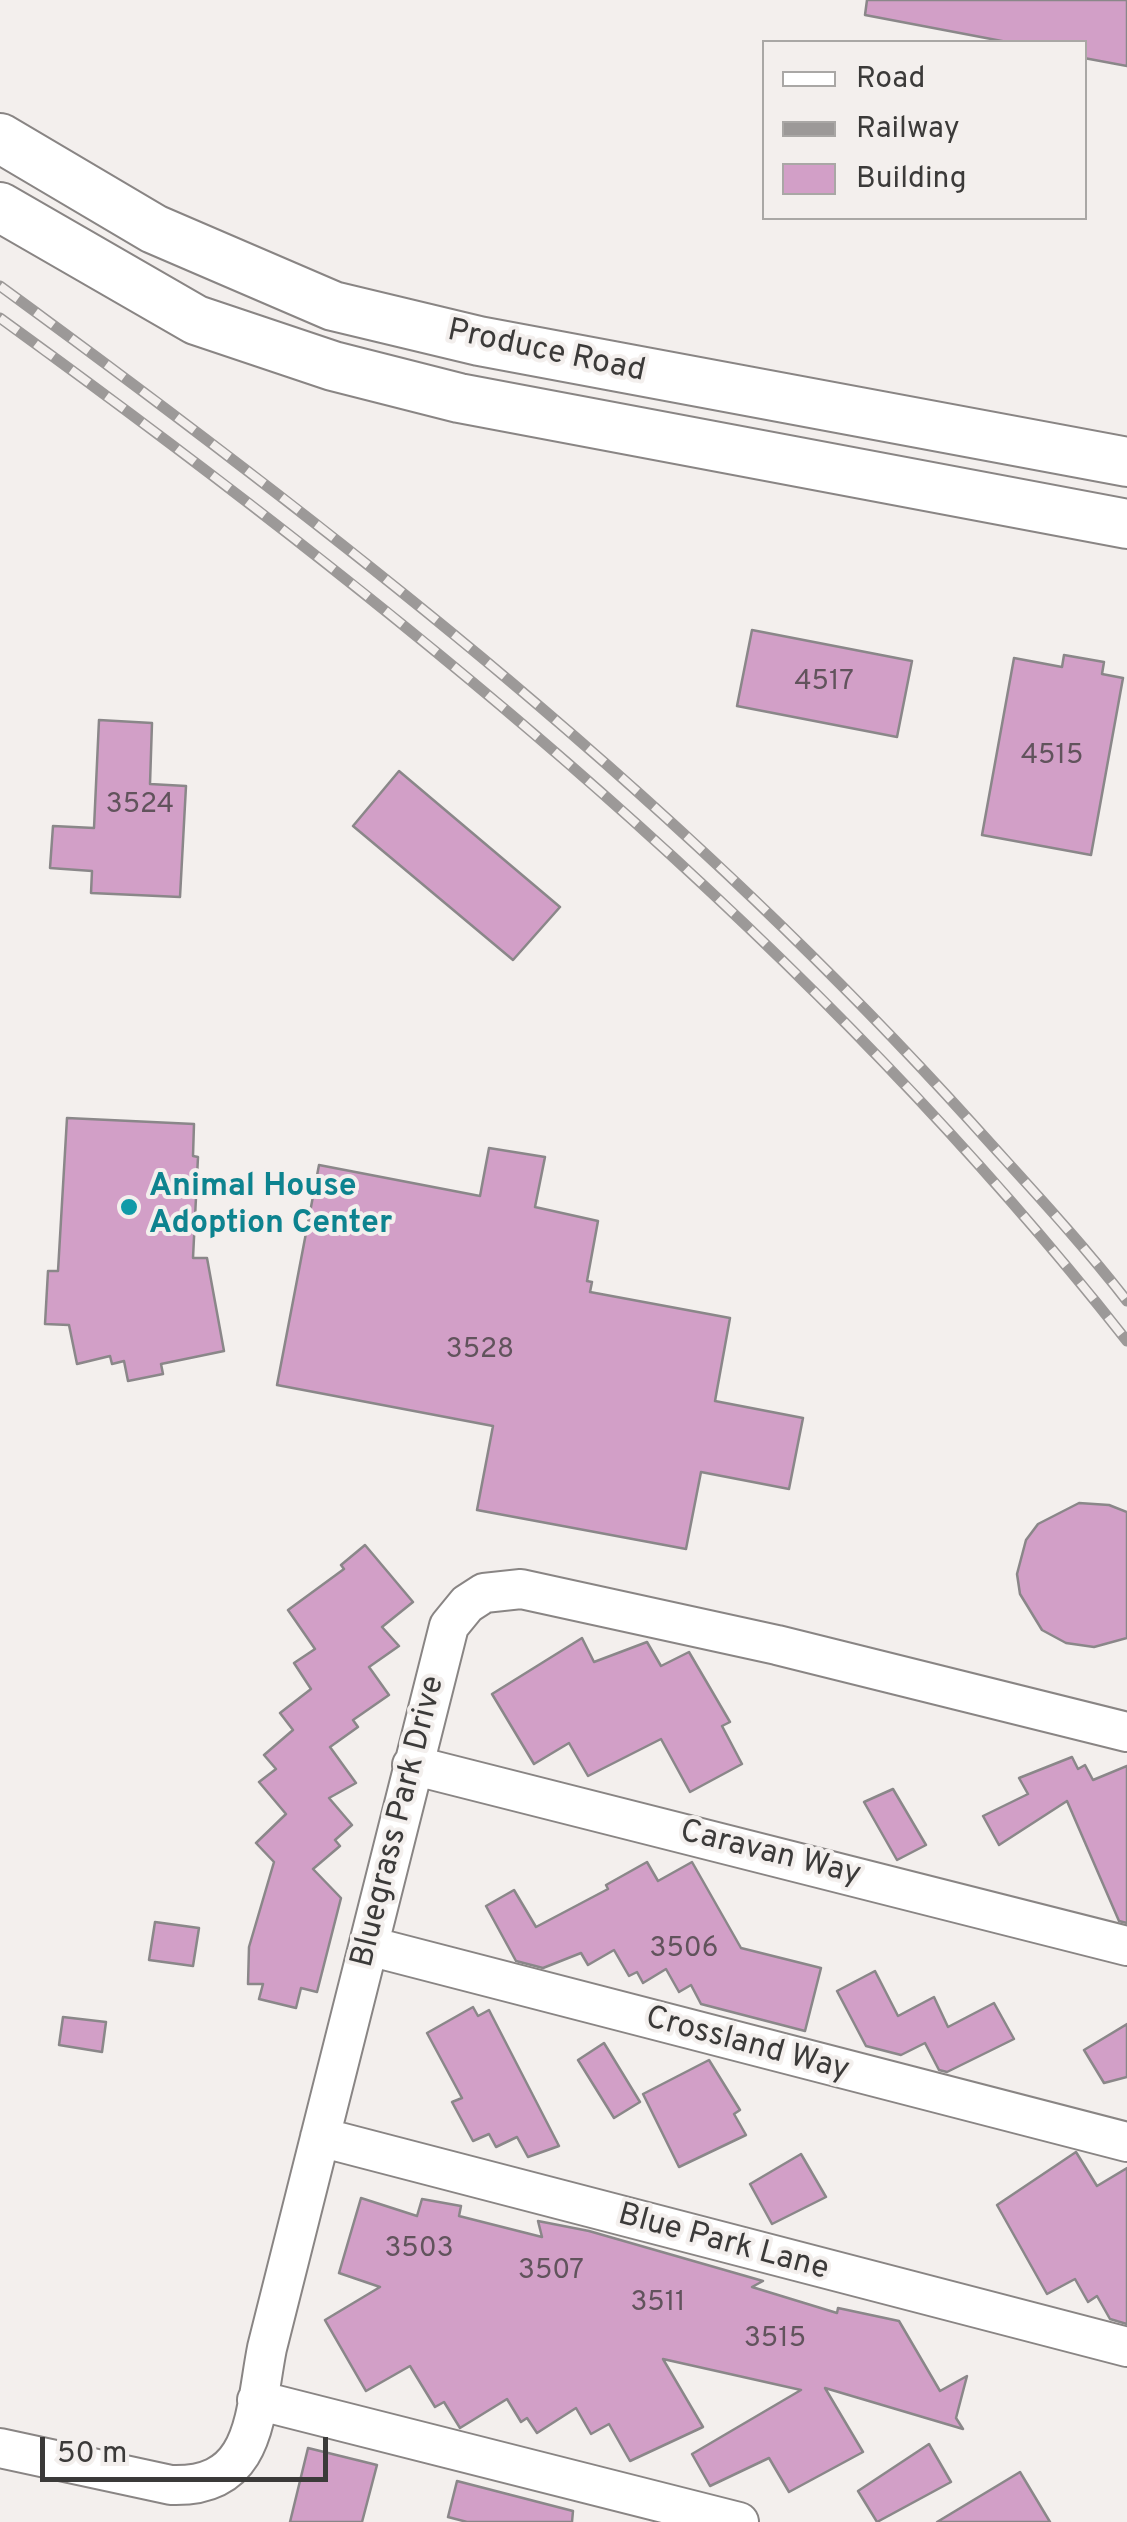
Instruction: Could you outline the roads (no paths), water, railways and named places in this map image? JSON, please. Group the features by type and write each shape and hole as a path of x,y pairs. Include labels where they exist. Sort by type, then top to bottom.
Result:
{"street":[{"name":"Produce Road","path":"0,138 154,229 334,306 498,345 1127,462"},
{"name":"Produce Road","path":"0,208 196,320 333,366 458,398 1127,524"},
{"name":"Bluegrass Park Drive","path":"0,2448 154,2482 198,2486 219,2479 238,2460 251,2438 320,2138 449,1626 467,1604 484,1593 508,1588 777,1646 1127,1732"},
{"name":"Caravan Way","path":"412,1765 1127,1946"},
{"name":"Crossland Way","path":"369,1946 1127,2142"},
{"name":"Blue Park Lane","path":"320,2138 1127,2347"},
{"path":"257,2400 739,2522"}],"railway":[{"path":"0,286 384,578 628,784 860,1004 1031,1188 1127,1301"},
{"path":"0,318 306,547 600,791 740,919 875,1054 1004,1194 1127,1341"}],"place":[{"name":"Animal House Adoption Center","path":"129,1207"}]}
